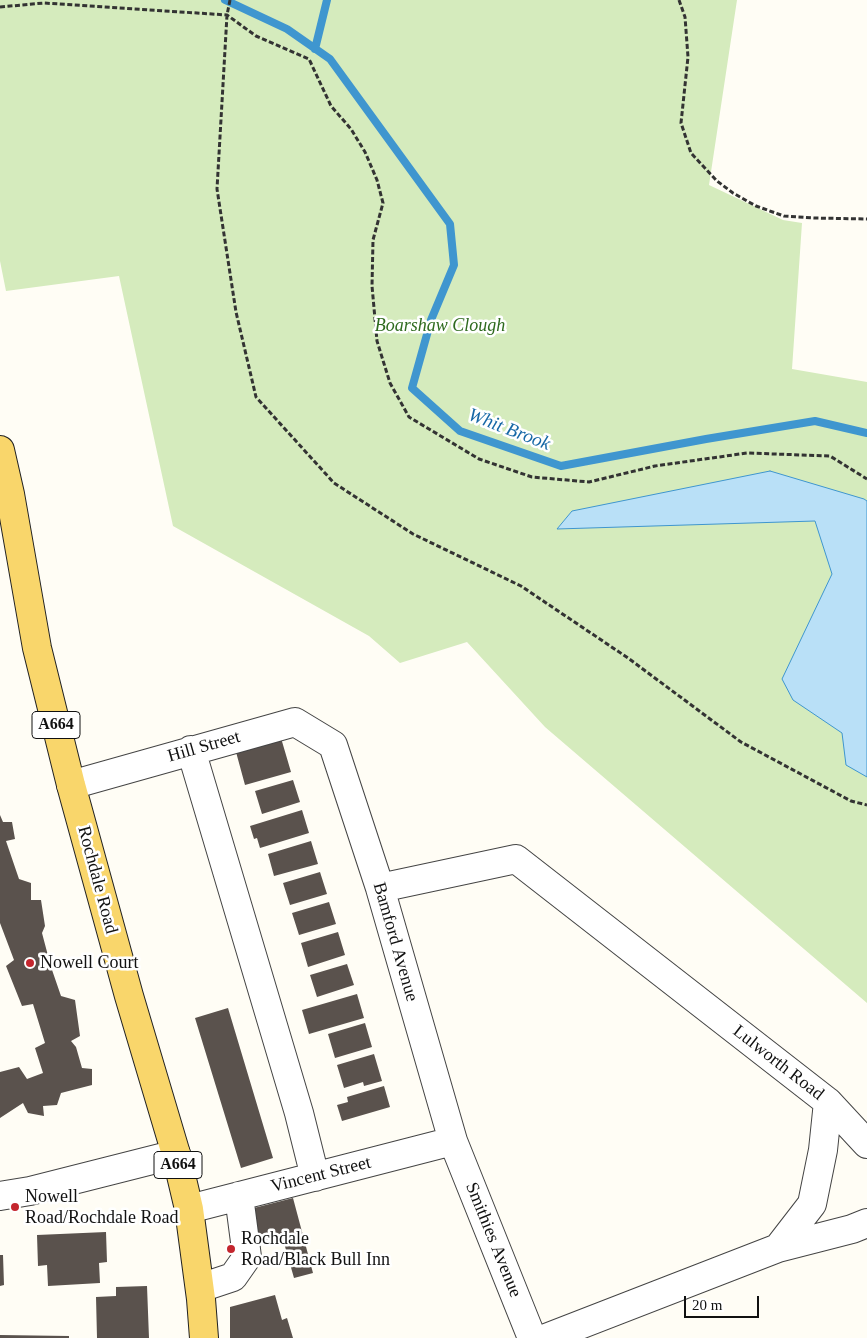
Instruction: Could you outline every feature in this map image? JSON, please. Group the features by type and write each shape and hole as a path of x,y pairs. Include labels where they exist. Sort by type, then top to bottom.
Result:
{"main road":[{"name":"Rochdale Road","path":"0,450 10,494 37,648 71,785 129,996 176,1154 189,1209 200,1288 204,1338"}],"street":[{"name":"Hill Street","path":"71,785 295,722 333,745"},
{"name":"Bamford Avenue","path":"333,745 380,888 453,1141"},
{"path":"191,750 299,1113 315,1177"},
{"name":"Lulworth Road","path":"380,888 516,860 828,1102 823,1150 812,1204 778,1248"},
{"path":"828,1102 867,1144"},
{"name":"Vincent Street","path":"189,1209 453,1141"},
{"name":"Smithies Avenue","path":"453,1141 532,1338"},
{"path":"0,1196 30,1191 176,1154"},
{"path":"200,1288 233,1277 247,1257 239,1196"},
{"path":"546,1338 778,1248 852,1229 867,1223"}],"path":[{"path":"230,0 227,14 217,188 236,312 256,397 334,482 413,534 520,586 628,658 742,742 851,801 867,805"},
{"path":"679,0 685,17 688,57 681,123 691,153 717,181 756,206 784,216 867,219"},
{"path":"0,7 44,3 227,14 256,36 310,59 331,106 351,129 364,152 377,180 383,202 373,240 372,286 377,341 390,383 409,417 478,458 532,477 589,482 655,466 747,453 830,456 867,479"}],"green space":[{"name":"Boarshaw Clough","path":"0,0 737,0 709,185 783,220 802,223 792,369 867,382 867,1003 545,727 467,642 400,663 369,636 173,526 119,276 6,291 0,261"}],"water":[{"path":"770,471 867,501 867,777 846,765 842,733 793,700 782,679 832,574 815,521 557,529 572,511"}],"building":[{"path":"281,738 291,772 245,785 236,752"},
{"path":"293,780 300,802 262,814 255,791"},
{"path":"302,810 309,833 260,848 257,838 254,839 250,826"},
{"name":"Nowell Court","path":"0,815 3,822 12,822 15,839 6,841 19,879 31,883 31,900 41,900 45,926 42,933 61,996 75,1000 80,1036 71,1041 76,1047 82,1068 92,1069 92,1085 61,1093 57,1105 43,1106 44,1116 28,1113 23,1103 0,1118 0,1072 19,1067 27,1079 43,1073 35,1048 45,1043 33,1004 22,1006 6,966 14,960 0,923"},
{"path":"311,841 318,864 274,876 268,854"},
{"path":"320,872 327,894 290,905 283,883"},
{"path":"329,902 336,924 299,935 292,913"},
{"path":"338,932 345,955 308,967 301,943"},
{"path":"347,964 354,985 317,997 310,975"},
{"path":"357,994 364,1018 309,1034 302,1010"},
{"path":"228,1008 273,1158 241,1168 195,1018"},
{"path":"365,1023 372,1047 335,1058 328,1034"},
{"path":"374,1054 382,1081 364,1086 363,1082 344,1088 337,1065"},
{"path":"384,1086 390,1107 342,1121 337,1105 348,1102 347,1097"},
{"path":"293,1198 313,1273 294,1278 282,1236 259,1242 250,1209"},
{"path":"106,1232 107,1262 99,1263 100,1283 48,1286 47,1265 38,1266 37,1235"},
{"path":"0,1255 3,1255 4,1285 0,1286"},
{"path":"147,1286 149,1338 97,1338 96,1297 116,1296 116,1287"},
{"path":"275,1295 282,1320 287,1318 293,1338 230,1338 230,1307"},
{"path":"0,1335 69,1336 69,1338 0,1338"}],"waterway":[{"name":"Whit Brook","path":"225,0 287,29 330,59 450,224 454,265 431,320 412,388 460,431 561,466 815,421 867,433"},
{"name":"Whit Brook","path":"315,49 327,0"}],"place":[{"name":"Nowell Court","path":"30,963"},
{"name":"Nowell Road/Rochdale Road","path":"15,1207"},
{"name":"Rochdale Road/Black Bull Inn","path":"231,1249"}]}
